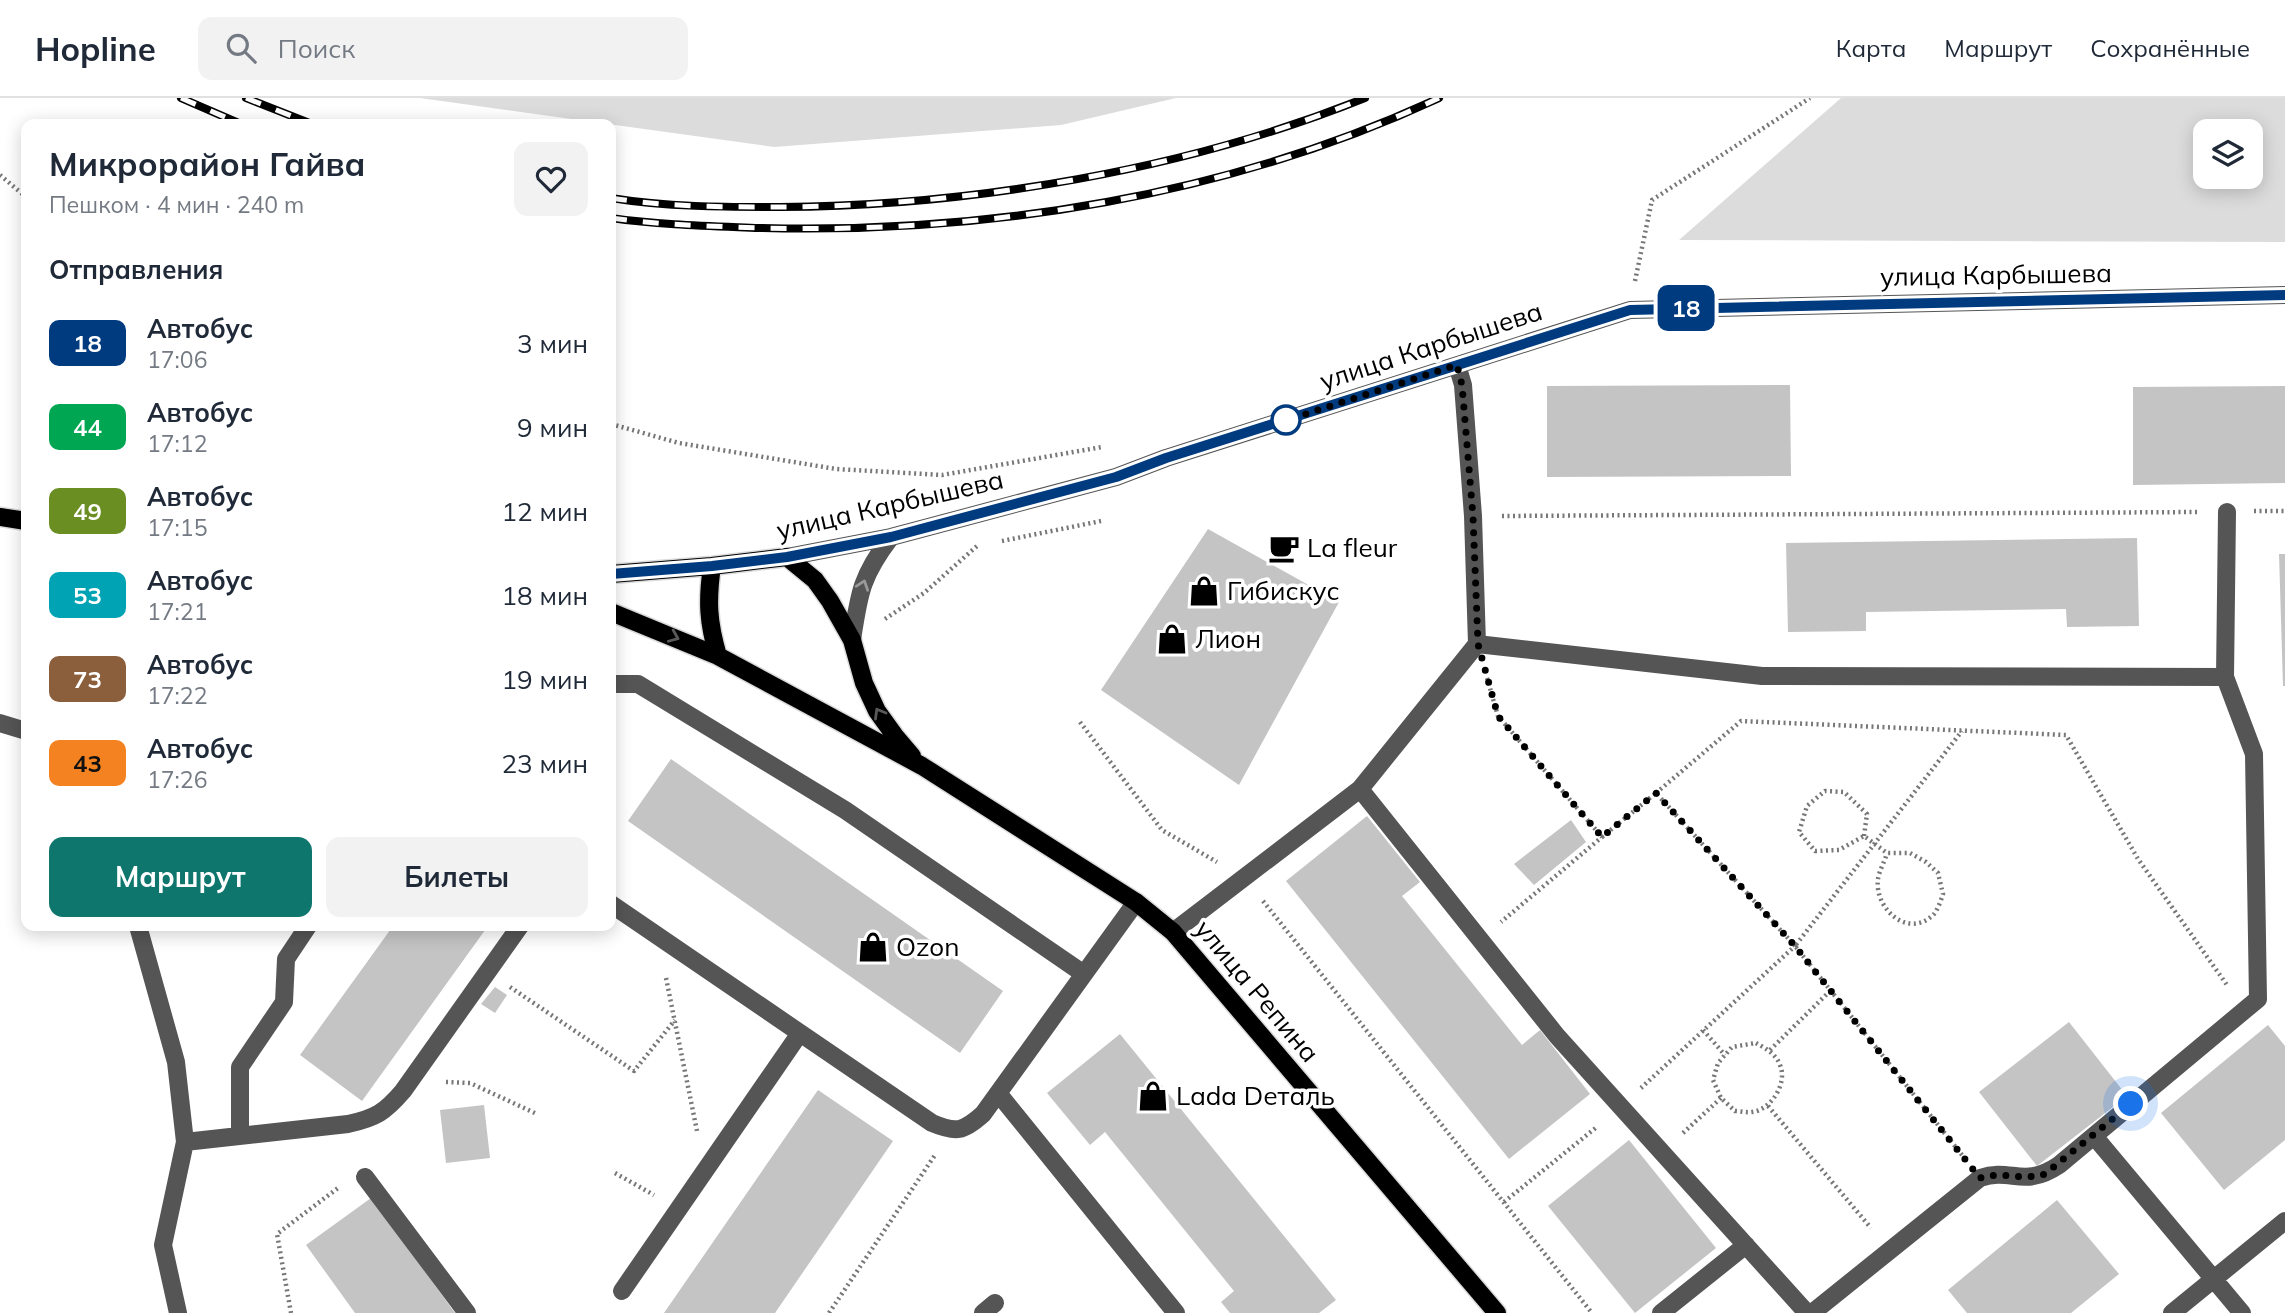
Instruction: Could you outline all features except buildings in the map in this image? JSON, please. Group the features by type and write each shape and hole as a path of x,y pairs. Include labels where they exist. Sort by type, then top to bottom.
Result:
{"main road":[{"path":"0,517 21,520"},
{"path":"787,557 815,580 830,601 852,640 864,683 877,711 922,766"},
{"name":"улица Карбышева","path":"616,573 712,566 787,557"},
{"path":"712,566 707,602 709,626 718,656"},
{"path":"616,614 718,656 922,766"},
{"name":"улица Репина","path":"922,766 1136,902 1173,932 1497,1313"}],"street":[{"name":"улица Карбышева","path":"787,557 891,537 1116,477 1166,458 1630,310 2285,295"},
{"path":"1173,932 1360,789 1478,644 1473,516 1462,385 1457,365"},
{"path":"1360,789 1557,1036 1810,1313 1980,1178 1990,1175 2034,1177 2045,1174 2258,999 2254,754 2225,677 2227,512"},
{"path":"852,640 860,591 872,563 891,537"},
{"path":"1478,644 1762,676 2225,677"},
{"path":"616,684 638,684 834,803 1084,974"},
{"path":"0,723 21,729"},
{"path":"616,907 932,1123 951,1131 970,1126 983,1114 1136,902"},
{"path":"139,931 176,1062 185,1142 163,1245 178,1313"},
{"path":"240,1135 240,1067 284,1002 286,959 306,931"},
{"path":"185,1142 370,1119 387,1109 411,1080 517,931"},
{"path":"622,1291 800,1033"},
{"path":"998,1093 1175,1313"},
{"path":"2094,1136 2242,1313"},
{"path":"365,1177 467,1313"},
{"path":"2172,1313 2285,1221"},
{"path":"1661,1313 1746,1245"}],"path":[{"path":"1630,310 1652,200 1810,98"},
{"path":"0,175 21,193"},
{"path":"616,425 679,443 836,469 942,475 1110,446"},
{"path":"1473,516 2285,511"},
{"path":"991,543 1101,521"},
{"path":"852,640 924,593 977,545"},
{"path":"1478,644 1498,716 1602,837"},
{"path":"1480,940 1741,721 2066,735 2138,859 2245,1010"},
{"path":"1080,722 1162,830 1244,878 1592,1313"},
{"path":"1504,1202 1621,1107 1795,946 1962,731"},
{"path":"1825,791 1844,792 1867,814 1864,836 1839,850 1815,851 1799,832 1807,806 1825,791"},
{"path":"1656,793 1795,946 1980,1178"},
{"path":"1864,836 1888,853 1910,853 1938,873 1943,894 1934,913 1917,924 1899,922 1880,903 1878,879 1888,853"},
{"path":"658,936 705,1171"},
{"path":"488,972 634,1072 675,1020"},
{"path":"1769,1051 1830,991"},
{"path":"1703,1030 1724,1055"},
{"path":"1756,1043 1769,1051 1781,1066 1781,1086 1768,1106 1754,1112 1735,1111 1721,1098 1713,1080 1718,1062 1724,1055 1732,1047 1756,1043"},
{"path":"411,1080 470,1083 537,1114"},
{"path":"1662,1152 1721,1098"},
{"path":"1768,1106 1889,1251"},
{"path":"829,1313 951,1131"},
{"path":"615,1173 678,1209"},
{"path":"291,1313 277,1234 340,1187"}],"shaded area":[{"path":"420,98 1176,98 1061,125 774,147 616,125 616,119 572,119"},
{"path":"1841,98 2285,98 2285,242 1679,240"}],"railway":[{"path":"181,98 229,119"},
{"path":"246,98 299,119"},
{"path":"616,199 674,205 780,207 927,200 1002,191 1152,164 1225,145 1365,98"},
{"path":"616,219 703,226 846,228 933,224 1020,215 1106,202 1192,184 1359,132 1439,98"}],"bus line":[{"name":"18","path":"616,574 787,557 891,537 1116,477 1166,458 1630,310 2285,295"}],"place":[{"name":"La fleur","path":"1284,548"},
{"name":"Гибискус","path":"1204,591"},
{"name":"Лион","path":"1172,639"},
{"name":"Ozon","path":"873,947"},
{"name":"Lada Dеталь","path":"1153,1096"}],"route":[{"path":"1286,420 1284,421 1457,365 1462,385 1473,516 1478,644 1498,716 1602,837 1656,793 1795,946 1980,1178 1990,1175 2034,1177 2045,1174 2131,1104"}]}
